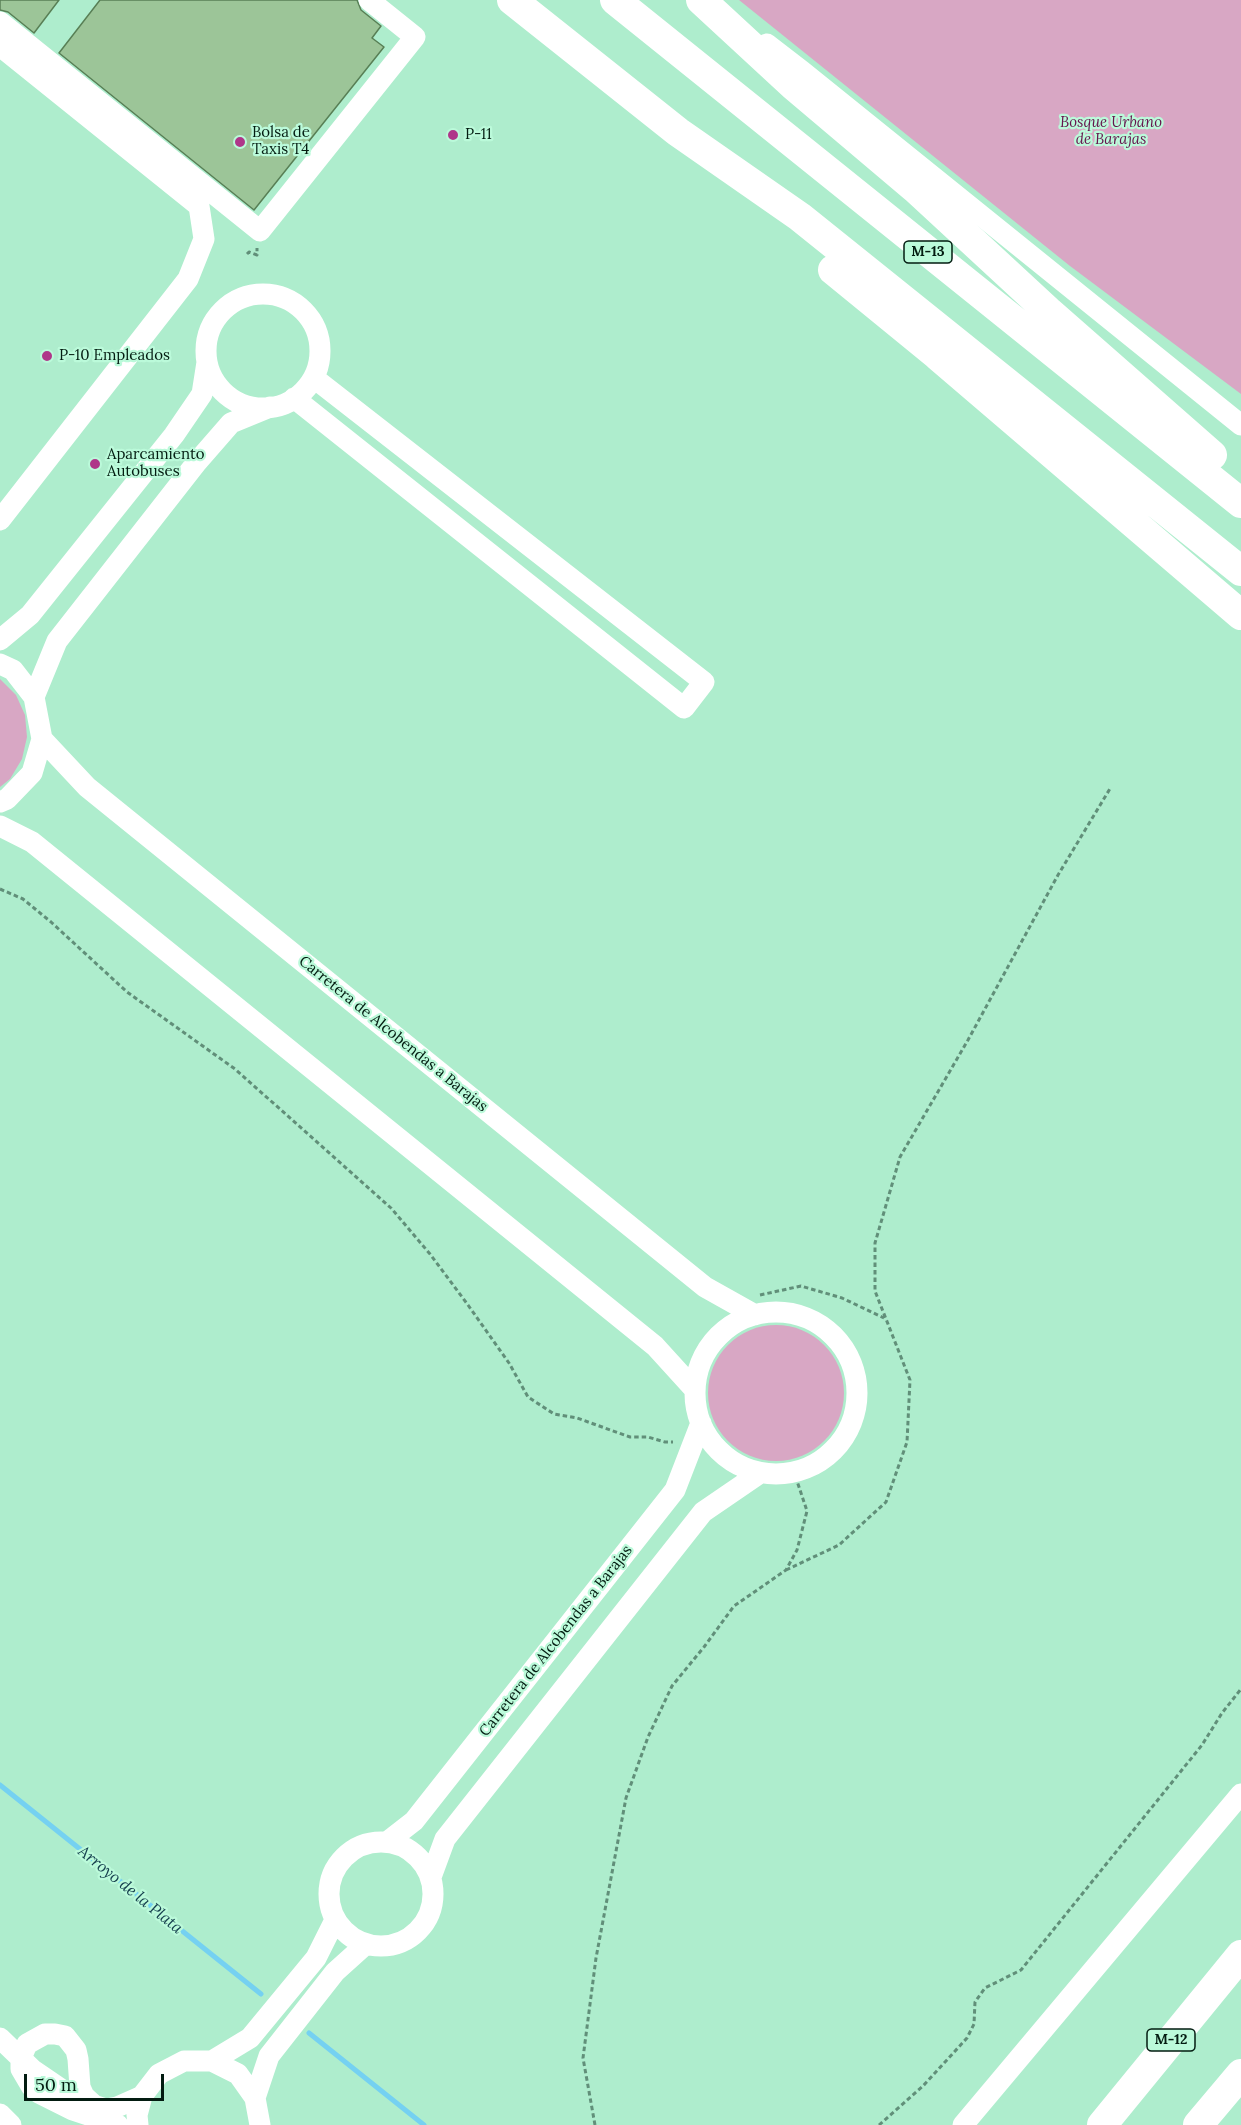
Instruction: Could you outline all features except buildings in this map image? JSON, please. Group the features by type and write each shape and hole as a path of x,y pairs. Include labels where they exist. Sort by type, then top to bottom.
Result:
{"highway":[{"path":"512,0 678,132 800,217 1241,572"},
{"name":"M-13","path":"615,0 1241,503"},
{"path":"701,0 793,85 916,189 1048,311 1241,481"},
{"path":"678,132 781,227 938,355 1241,615"},
{"name":"M-12","path":"1102,2125 1241,1954"},
{"path":"1198,2125 1241,2074"}],"street":[{"path":"0,22 260,231 415,37 369,0"},
{"path":"706,0 802,70 1241,425"},
{"path":"0,46 199,206 204,239 188,279 0,520"},
{"path":"0,640 30,615 174,435 202,394 207,362 207,343 212,327 221,313 234,302 249,296 266,294 293,302 304,311 314,326 320,343 320,361 314,378 303,392 288,402 231,423 197,462 57,641 34,697"},
{"path":"207,362 213,378 223,392 237,401 254,407 270,407"},
{"path":"294,398 684,708 704,682 314,378"},
{"path":"0,664 13,670 34,697 42,739 32,773 7,799 0,802"},
{"name":"Carretera de Alcobendas a Barajas","path":"42,739 87,787 705,1287 757,1305"},
{"path":"0,826 32,842 655,1346 695,1390"},
{"path":"757,1305 804,1317 825,1329 842,1346 853,1367 858,1391 855,1415 845,1437 830,1455 809,1468 779,1474 760,1473 736,1464 716,1447 701,1423 695,1390 697,1374 703,1358 725,1330 740,1321 757,1305"},
{"name":"Carretera de Alcobendas a Barajas","path":"387,1842 414,1821 675,1490 701,1423"},
{"path":"431,1877 414,1853 387,1842 358,1846 341,1859 330,1879 328,1900 335,1920 348,1935 365,1945 387,1947 409,1939 425,1923 434,1900 431,1877 445,1839 703,1512 760,1473"},
{"path":"963,2125 1241,1794"},
{"path":"212,2061 250,2038 316,1958 335,1920"},
{"path":"255,2098 269,2056 335,1972 365,1945"},
{"path":"96,2107 84,2096 80,2087 76,2050 65,2036 45,2034 27,2044 21,2058 21,2069 25,2078 39,2093 72,2110 118,2125"},
{"path":"0,2038 60,2090 77,2100 106,2109 117,2107 142,2096"},
{"path":"138,2125 137,2115 142,2096 159,2074 184,2061 212,2061 238,2074 255,2098 260,2125"},
{"path":"0,2114 10,2125"}],"path":[{"path":"595,2125 583,2058 596,1958 626,1798 648,1737 672,1686 734,1606 786,1570 839,1545 886,1502 907,1442 910,1380 875,1291 875,1243 900,1157 968,1040 1058,875 1111,787"},
{"path":"0,889 23,899 127,992 235,1069 391,1208 430,1254 468,1305 509,1363 528,1397 554,1414 577,1418 630,1437 648,1437 665,1442 682,1442 693,1445"},
{"path":"757,1305 801,1286 842,1298 885,1318"},
{"path":"786,1570 797,1550 807,1511 794,1472"},
{"path":"879,2125 923,2086 968,2038 974,2024 975,2002 985,1988 1021,1970 1202,1745 1222,1713 1241,1689"}],"green space":[{"name":"Bosque Urbano de Barajas","path":"739,0 1241,0 1241,394 1070,266"},
{"path":"0,679 16,695 25,715 27,737 22,759 10,779 0,787"},
{"path":"776,1325 802,1330 814,1336 824,1345 833,1355 839,1367 844,1393 839,1419 833,1431 824,1441 814,1450 802,1456 776,1461 750,1456 738,1450 728,1441 719,1431 713,1419 708,1393 713,1367 719,1355 728,1345 738,1336 750,1330"}],"waterway":[{"name":"Arroyo de la Plata","path":"0,1785 261,1994"},
{"name":"Arroyo de la Plata","path":"309,2033 424,2125"}],"place":[{"name":"P-11","path":"453,135"},
{"name":"Bolsa de Taxis T4","path":"240,142"},
{"name":"P-10 Empleados","path":"47,356"},
{"name":"Aparcamiento Autobuses","path":"95,464"}]}
